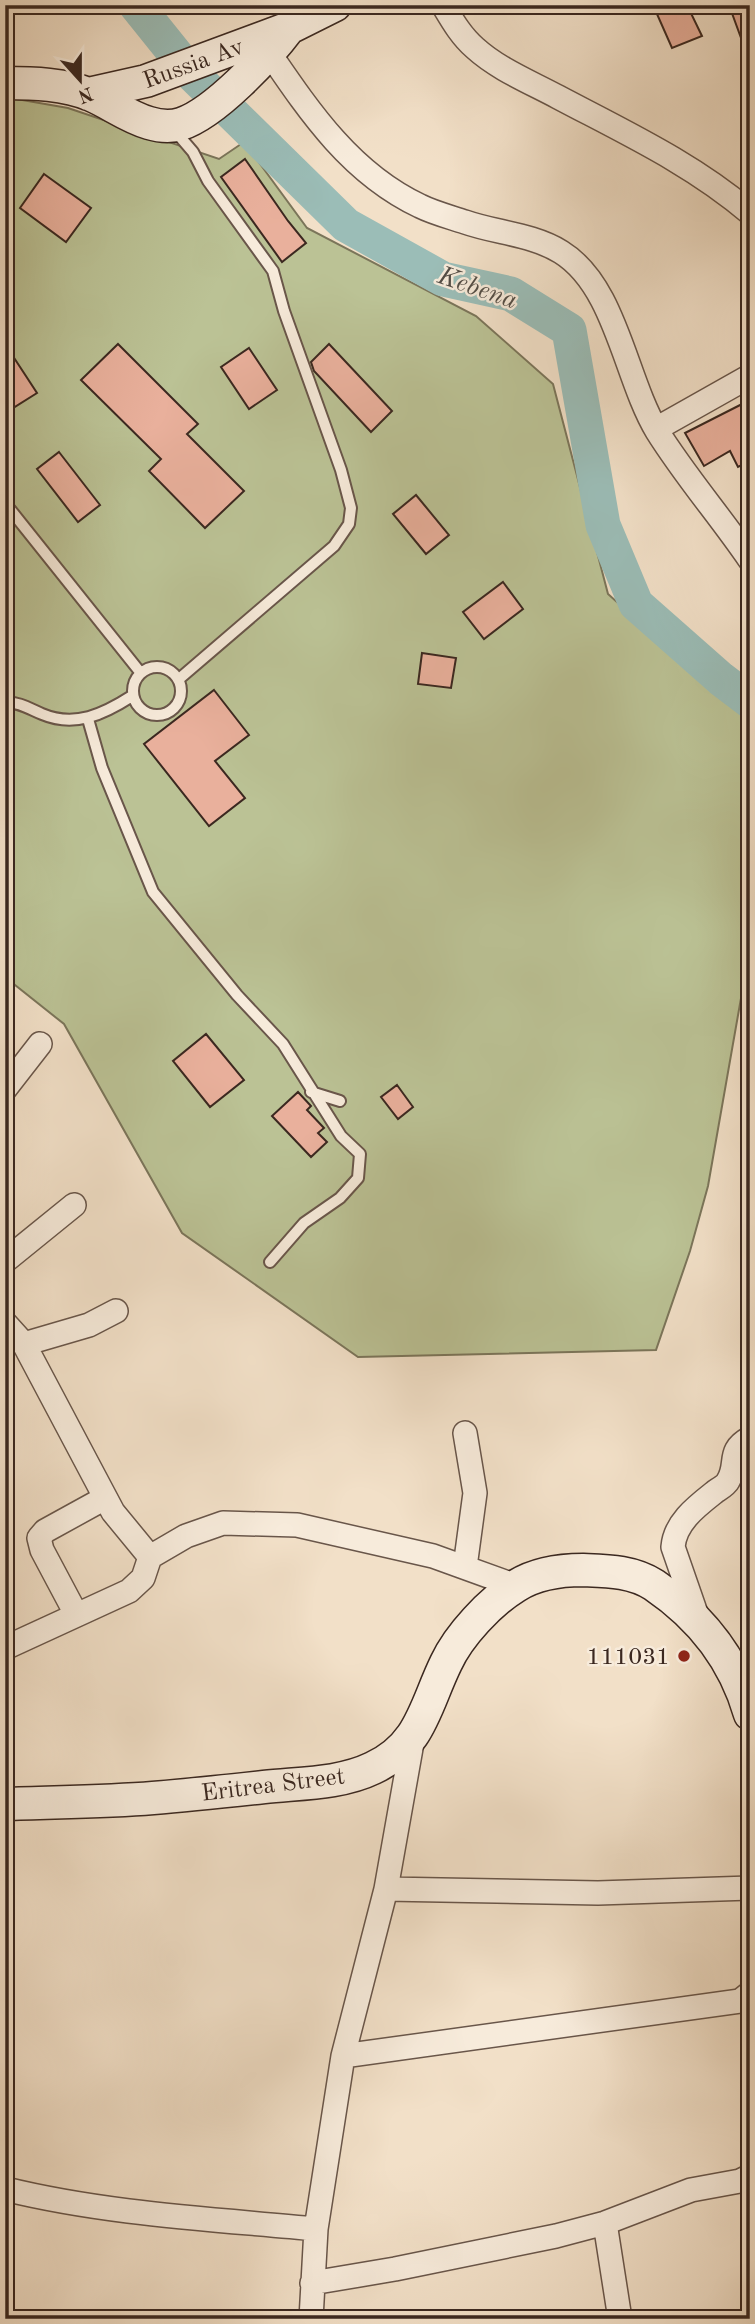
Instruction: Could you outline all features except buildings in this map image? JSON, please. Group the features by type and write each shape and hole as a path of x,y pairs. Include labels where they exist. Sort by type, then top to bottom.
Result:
{"main road":[{"name":"Russia Av","path":"88,94 137,119 152,124 177,125 196,117 254,58 289,17 335,5"},
{"name":"Russia Av","path":"88,94 254,58"},
{"path":"5,83 48,85 88,94"},
{"name":"Eritrea Street","path":"5,1804 151,1798 342,1779 374,1768 397,1753 413,1738 458,1640 479,1617 516,1586 541,1575 575,1570 610,1571 642,1578 698,1619 724,1655 750,1714"}],"street":[{"path":"443,5 460,32 475,49 511,72 666,154 733,198 750,213"},
{"path":"254,58 306,107 337,146 380,184 421,206 470,223 518,235 561,252 587,275 609,314 656,429 740,527 750,560"},
{"path":"656,429 750,376"},
{"path":"5,1088 40,1044"},
{"path":"5,1261 74,1205"},
{"path":"24,1344 89,1325 116,1311"},
{"path":"5,1324 24,1344 113,1512 150,1557"},
{"path":"465,1567 475,1493 466,1433"},
{"path":"698,1619 673,1547 674,1535 692,1510 728,1481 735,1451 739,1444 750,1438"},
{"path":"76,1614 42,1550 39,1538 45,1531 105,1498"},
{"path":"5,1648 129,1591 143,1578 150,1557 186,1536 223,1523 297,1525 433,1556 516,1586"},
{"path":"311,2319 316,2229 343,2056 386,1889 413,1738"},
{"path":"386,1889 598,1894 750,1888"},
{"path":"343,2056 740,2001 750,1993"},
{"path":"312,2283 556,2236 605,2223 691,2190 740,2181 750,2176"},
{"path":"5,2189 37,2197 127,2211 316,2229"},
{"path":"605,2223 620,2319"}],"lane":[{"path":"177,125 208,181 273,271 284,311 341,470 351,508 349,524 334,546 179,679"},
{"path":"5,503 140,672"},
{"path":"162,666 179,679 182,696 173,710 157,716 141,711 132,696 133,683 140,672 162,666"},
{"path":"5,702 14,702 56,720 88,719 107,712 132,696"},
{"path":"88,719 102,768 153,892 237,995 283,1044 341,1136 360,1154 358,1178 340,1198 304,1223 270,1262"},
{"path":"311,1092 340,1101"}],"green space":[{"path":"5,97 68,108 219,159 244,142 307,228 476,316 553,384 608,594 750,722 750,947 708,1186 690,1251 656,1350 358,1357 182,1233 64,1024 5,977"}],"waterway":[{"name":"Kebena","path":"136,5 189,71 346,225 443,279 511,294 569,330 603,525 636,604 750,701"}],"place":[{"name":"111031","path":"684,1656"}]}
